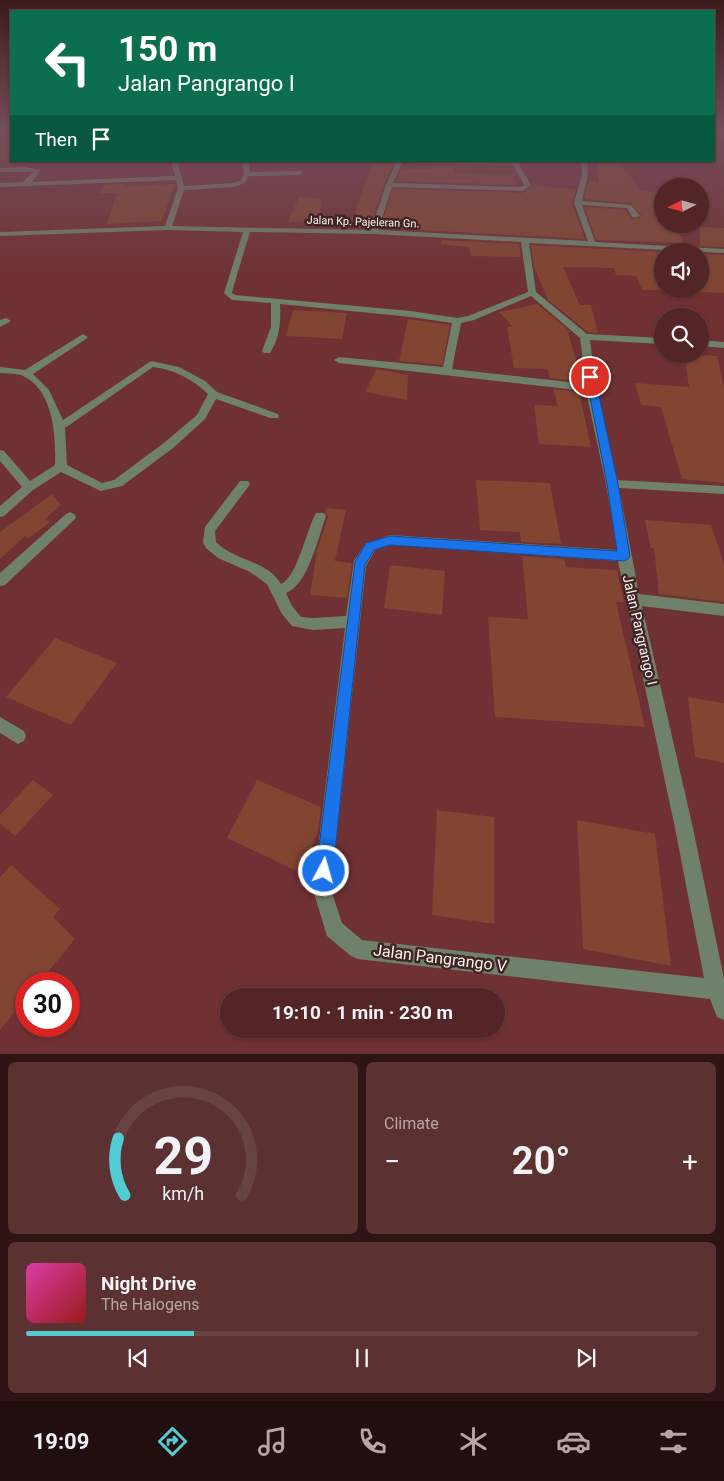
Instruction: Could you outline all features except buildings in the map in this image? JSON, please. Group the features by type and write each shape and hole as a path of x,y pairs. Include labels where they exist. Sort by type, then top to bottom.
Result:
{"street":[{"path":"24,184 29,179"},
{"path":"0,184 148,179"},
{"path":"168,228 181,188 179,179"},
{"path":"181,188 239,184 244,179"},
{"path":"374,232 392,179"},
{"path":"389,185 523,189 528,185 525,179"},
{"path":"584,179 578,203 592,243"},
{"path":"578,203 628,206 636,216"},
{"name":"Jalan Kp. Pajeleran Gn.","path":"0,234 168,228 374,232 724,251"},
{"path":"247,230 228,293 232,298 411,314 457,321 532,293"},
{"path":"525,241 532,293 585,337 654,341"},
{"path":"266,351 274,336 275,302"},
{"path":"447,371 457,321"},
{"path":"26,374 83,337"},
{"name":"Jalan Pangrango I","path":"585,337 591,388 612,484 624,556 684,828 716,990 724,1010"},
{"path":"709,344 724,345"},
{"path":"339,360 591,388"},
{"path":"60,427 151,364 165,366 195,379 207,386 212,394 274,416"},
{"path":"0,370 26,374 37,381 46,394 60,427 61,467"},
{"path":"61,467 101,487 118,483 142,467 201,417 212,394"},
{"path":"0,454 29,487"},
{"path":"0,513 29,487 61,467"},
{"path":"244,484 209,530 208,540 211,546 220,553 246,564 269,577 279,590 287,610 297,622 313,624 352,622"},
{"path":"612,484 724,490"},
{"path":"0,580 70,516"},
{"path":"279,590 290,586 298,575 320,516"},
{"name":"Jalan Pangrango V","path":"624,556 390,540 370,547 359,565 322,890 334,929 358,949 716,990"},
{"path":"633,599 724,610"},
{"path":"0,724 18,736"}],"route":[{"path":"324,871 359,565 370,547 390,540 624,556 603,436 590,377"}]}
